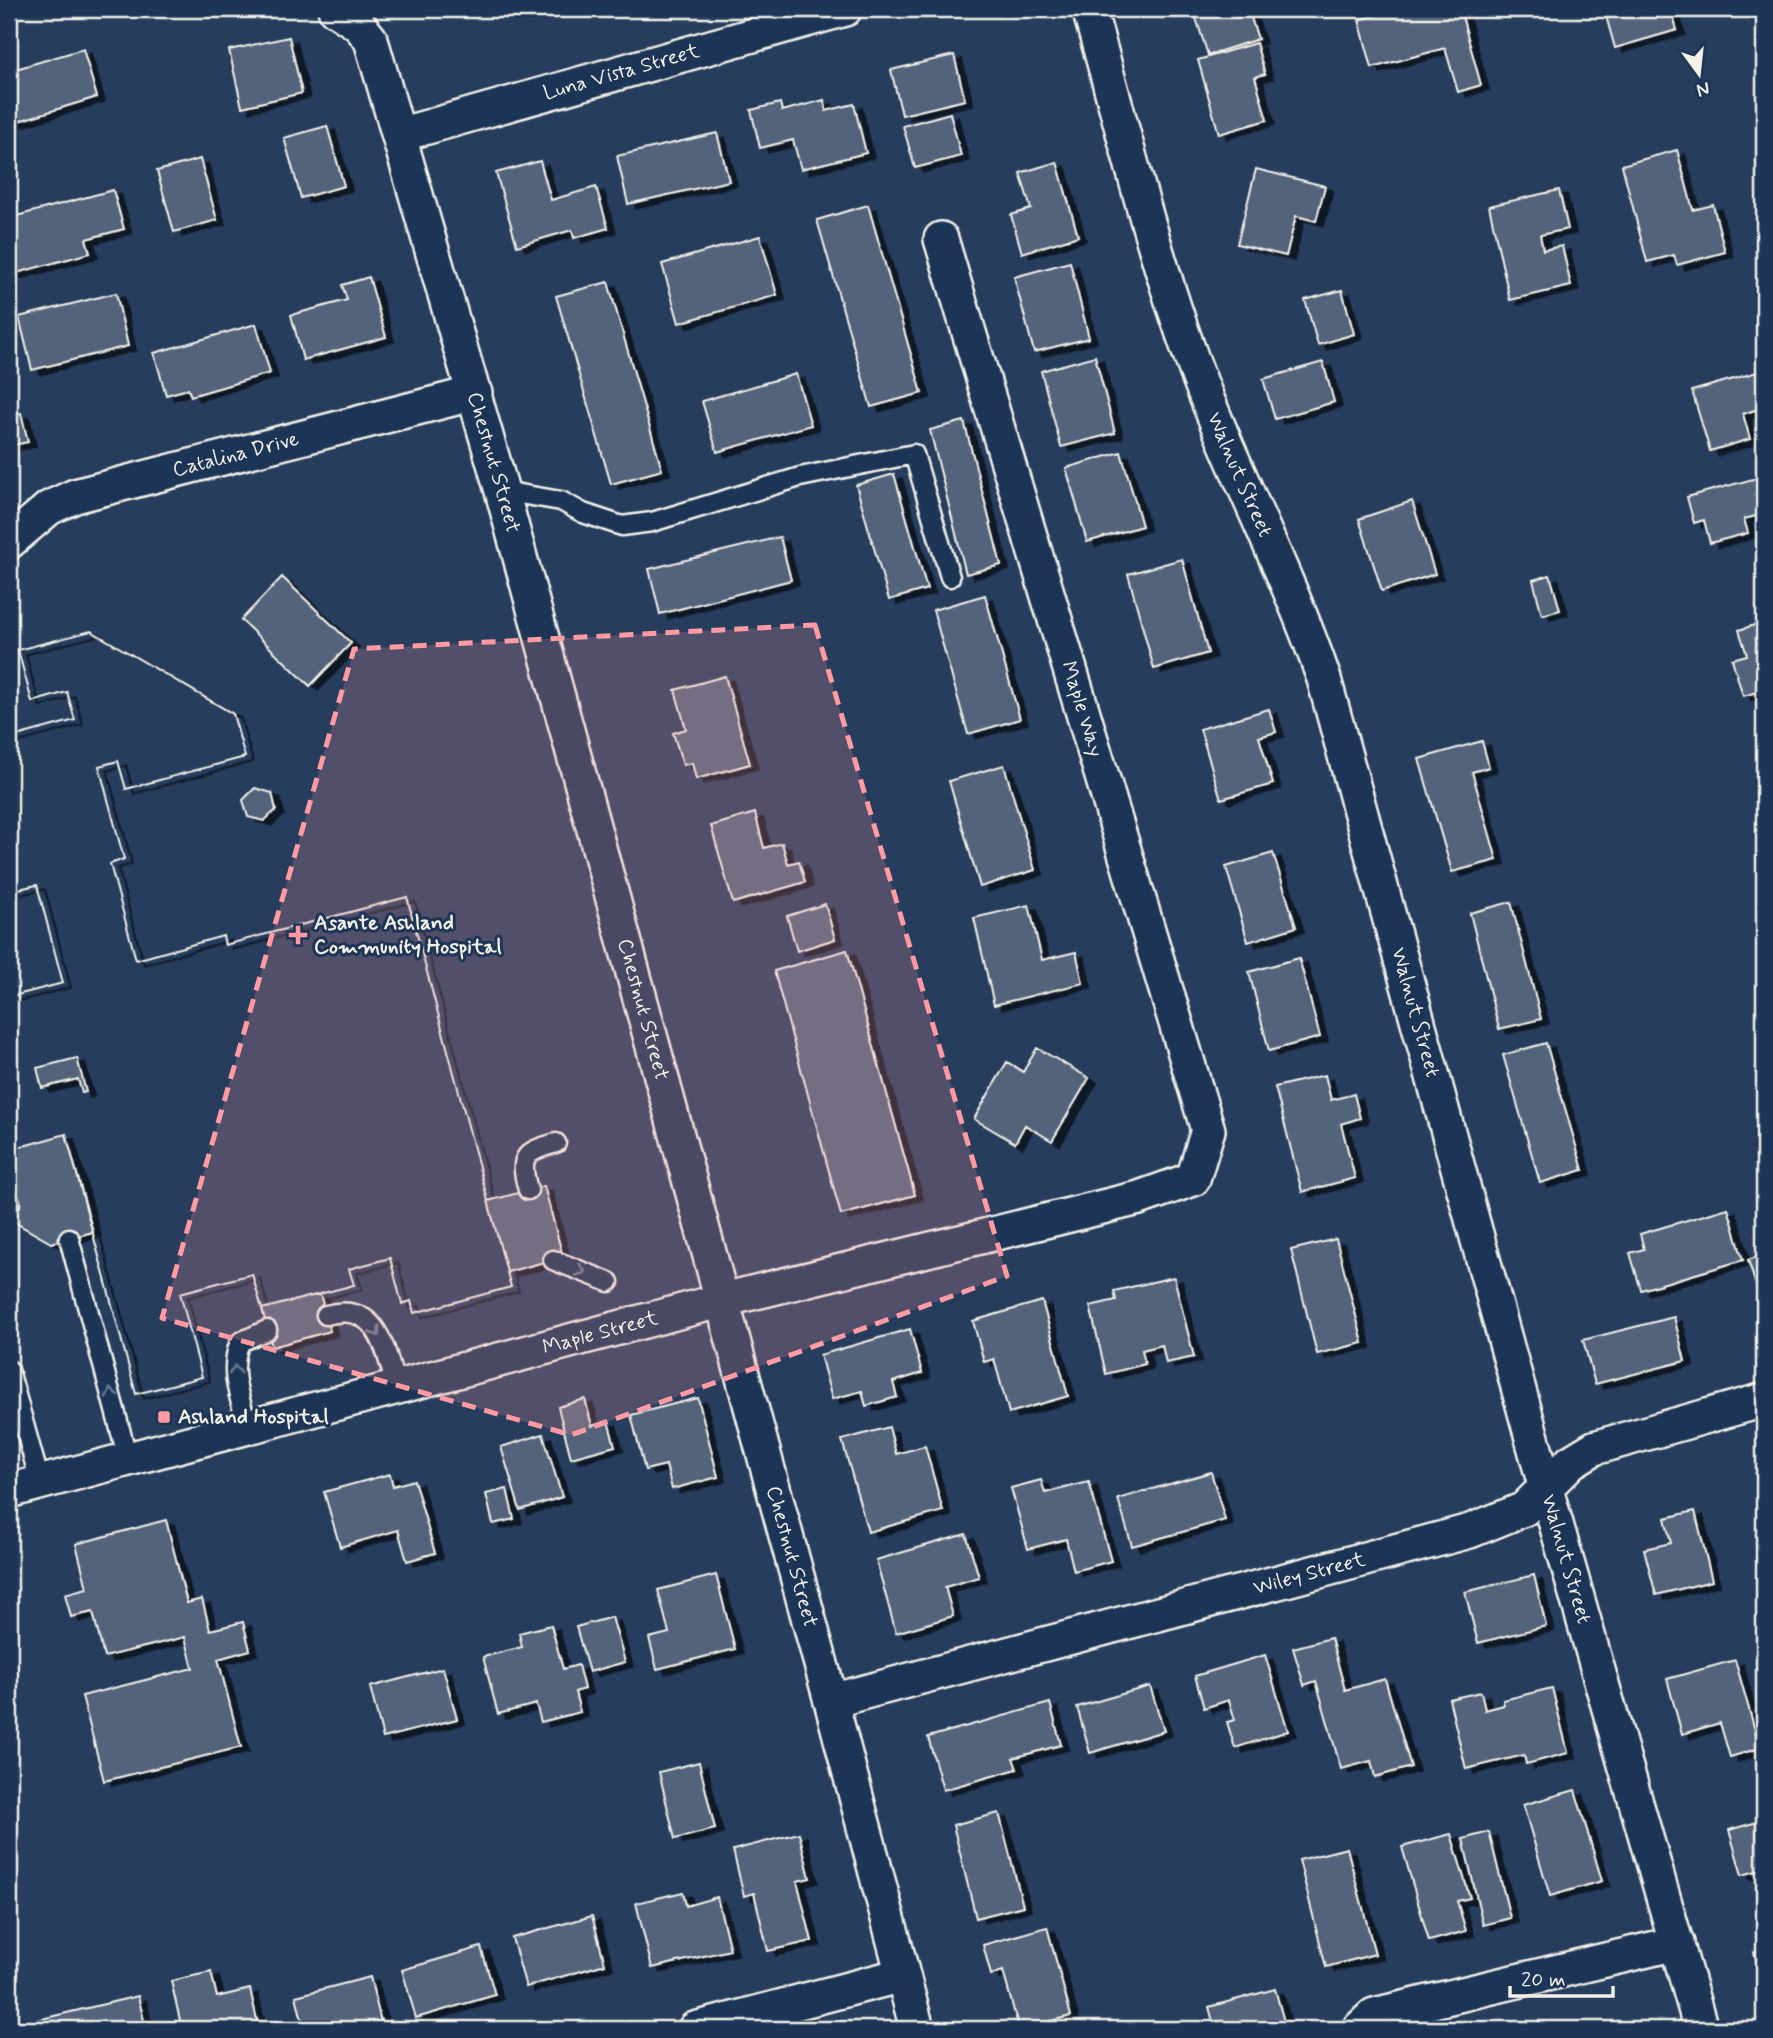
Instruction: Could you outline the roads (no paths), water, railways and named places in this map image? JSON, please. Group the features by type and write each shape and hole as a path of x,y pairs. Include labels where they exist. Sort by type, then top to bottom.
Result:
{"street":[{"name":"Chestnut Street","path":"335,9 359,25 371,40 475,393 723,1300 916,2029"},
{"name":"Luna Vista Street","path":"399,135 845,9"},
{"name":"Walnut Street","path":"1089,9 1180,326 1248,501 1303,616 1324,679 1546,1489 1701,2029"},
{"name":"Maple Way","path":"941,239 1208,1129 1193,1179"},
{"name":"Catalina Drive","path":"9,542 49,508 75,496 475,393"},
{"name":"Maple Street","path":"24,1486 723,1300 1139,1198 1193,1179"},
{"name":"Wiley Street","path":"831,1701 1470,1531 1524,1509 1571,1462 1594,1448 1764,1400"},
{"path":"1359,2029 1374,2015 1677,1943"},
{"path":"695,2029 902,1975"}],"lane":[{"path":"502,491 561,501 583,513 622,526 652,522 800,477 914,454 950,577"},
{"path":"528,1190 522,1165 526,1155 534,1149 556,1143"},
{"path":"69,1238 128,1458"},
{"path":"553,1260 609,1282"},
{"path":"326,1315 342,1310 360,1314 376,1329 396,1387"},
{"path":"248,1427 236,1384 234,1358 240,1342 267,1330"},
{"path":"9,1370 24,1486"}],"place":[{"name":"Asante Ashland Community Hospital","path":"298,935"},
{"name":"Ashland Hospital","path":"164,1417"}]}
